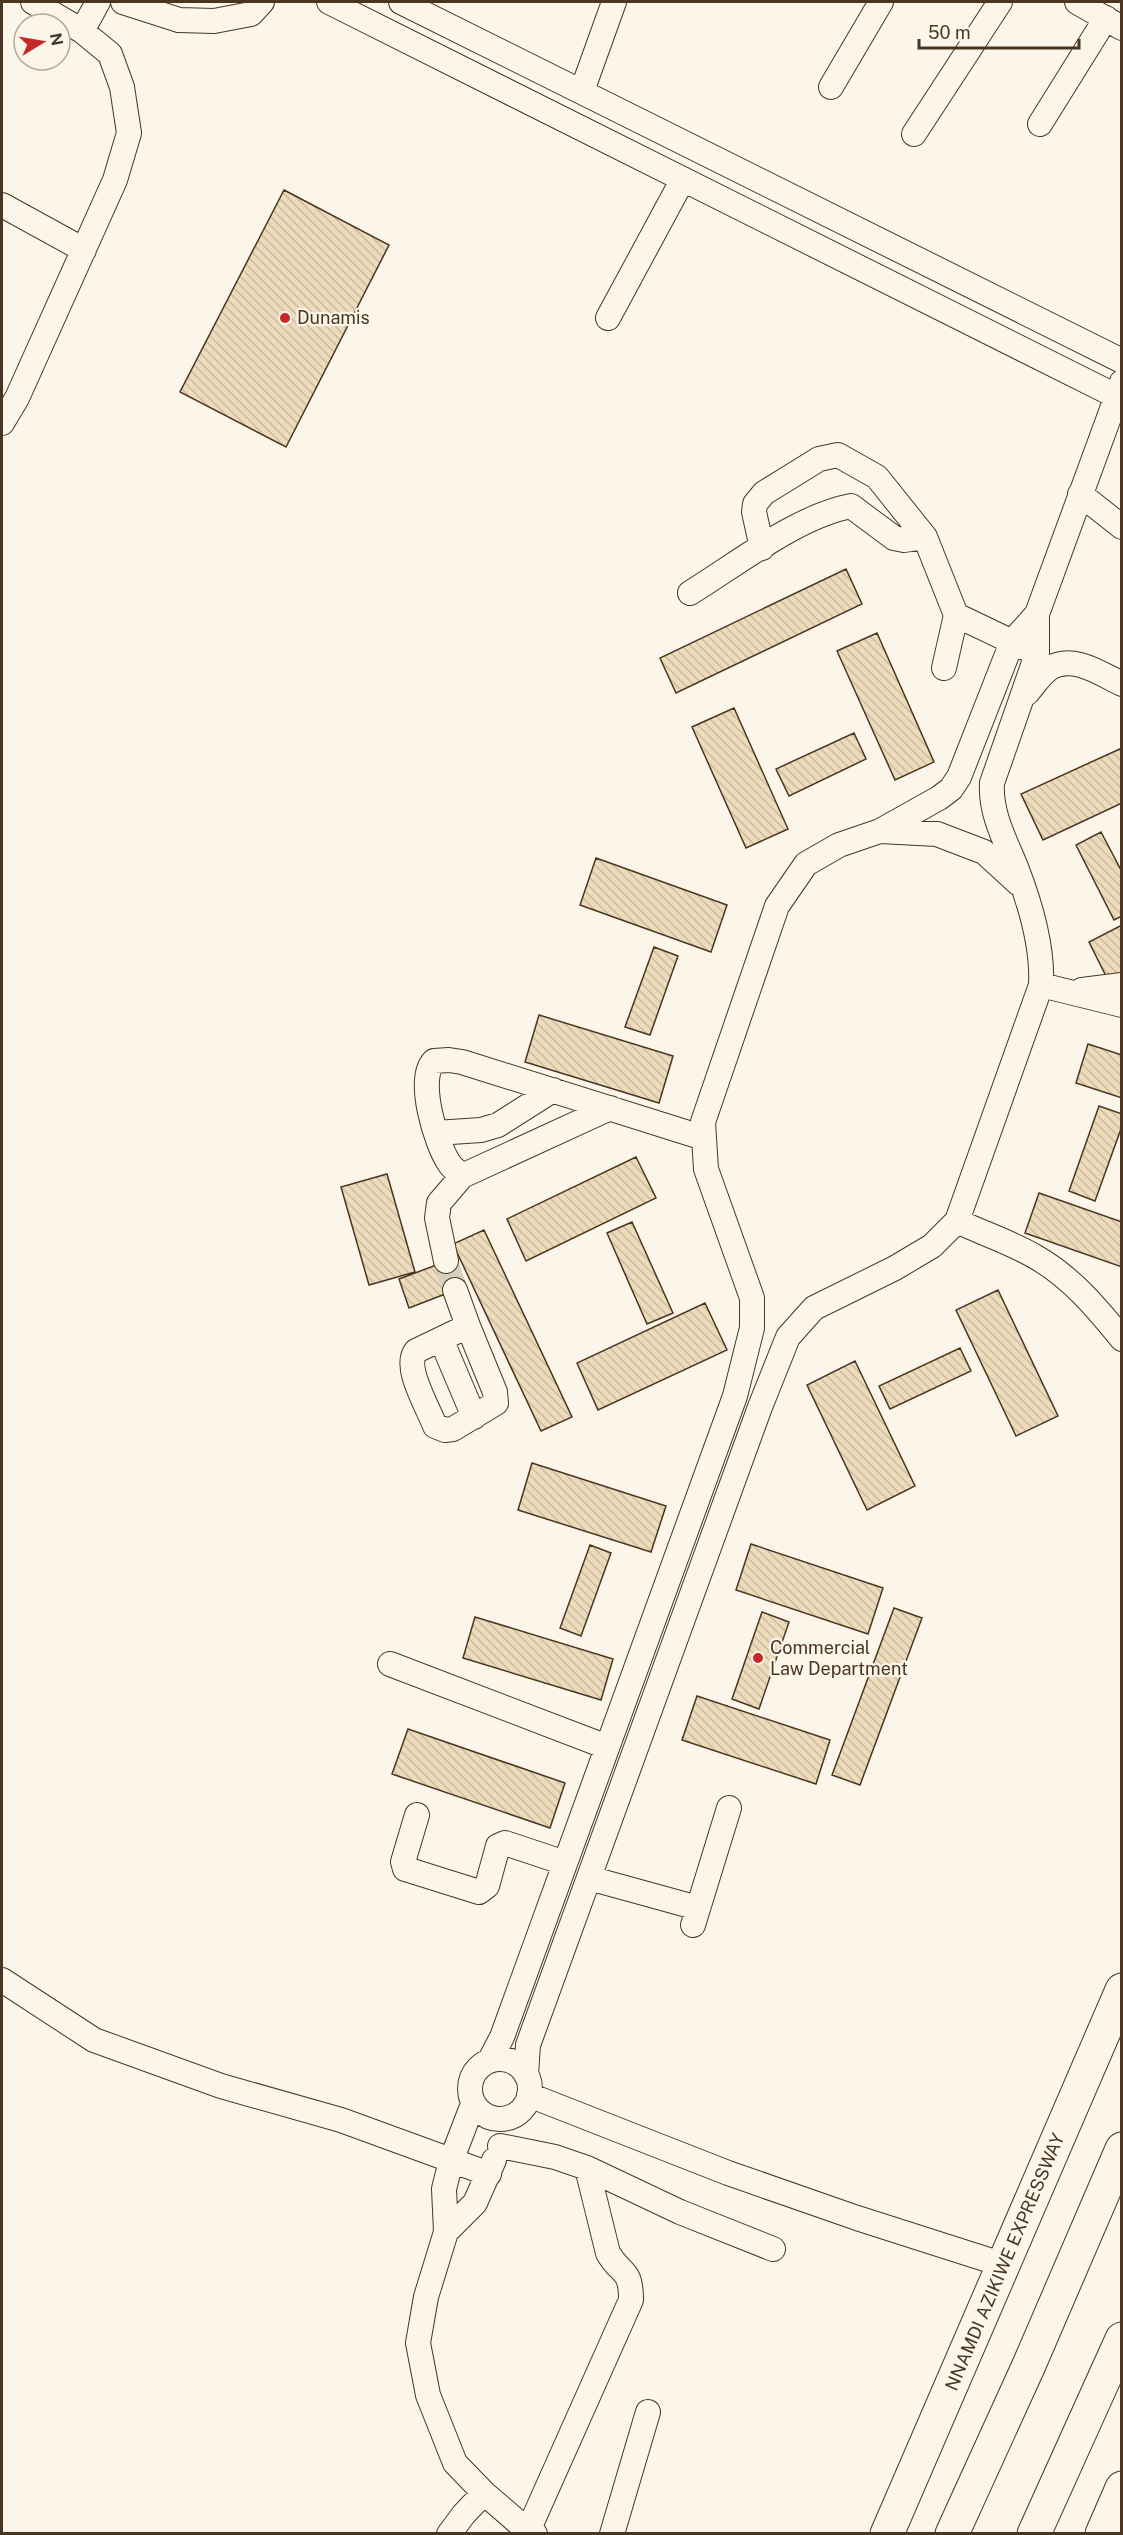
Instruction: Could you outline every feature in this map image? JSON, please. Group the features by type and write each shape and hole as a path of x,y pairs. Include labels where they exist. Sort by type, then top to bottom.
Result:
{"highway":[{"name":"NNAMDI AZIKIWE EXPRESSWAY","path":"887,2534 1122,1990"},
{"path":"952,2534 1029,2365 1122,2149"},
{"path":"1034,2534 1122,2339"},
{"path":"1102,2534 1122,2488"}],"street":[{"path":"2,423 17,398 115,180 129,133 122,87 110,54 82,31 33,2"},
{"path":"82,31 98,2"},
{"path":"123,2 179,20 214,21 251,14 262,2"},
{"path":"328,2 683,179 1119,389 1037,614 1037,654 992,783 991,797 995,816 1023,888 1040,954 1041,985 957,1221 932,1246 914,1257 814,1308 788,1337 760,1407 528,2045 526,2105 510,2118 499,2120 489,2118 473,2104 470,2094 474,2074 490,2060 502,2037 735,1396 752,1328 752,1298 706,1170 703,1122 777,906 806,864 839,845 880,831 951,789 958,777 1012,642 1037,614"},
{"path":"401,2 1122,361"},
{"path":"582,91 614,2"},
{"path":"831,87 881,2"},
{"path":"914,134 1000,2"},
{"path":"1040,124 1114,23 1077,2"},
{"path":"494,85 509,55"},
{"path":"608,318 683,179"},
{"path":"2,205 84,250"},
{"path":"762,548 753,512 755,504 764,493 819,459 838,455 877,477 925,537 956,615 944,668"},
{"path":"1080,494 1122,527"},
{"path":"690,593 791,530 840,508 851,506 894,538 904,540 925,537"},
{"path":"956,615 1037,654"},
{"path":"1021,699 1050,668 1062,664 1087,667 1122,684"},
{"path":"880,831 937,834 984,852 1023,888"},
{"path":"1041,985 1122,1005"},
{"path":"1066,992 1122,985"},
{"path":"462,1176 450,1166 436,1133 428,1104 427,1072 434,1061 462,1062 704,1138"},
{"path":"436,1133 481,1131 498,1125 553,1090"},
{"path":"446,1261 437,1218 439,1203 462,1176 610,1108"},
{"path":"957,1221 1033,1254 1058,1271 1082,1292 1122,1339"},
{"path":"455,1290 495,1392 496,1403 453,1429 445,1430 435,1425 411,1367 411,1357 416,1351 468,1326"},
{"path":"441,1339 474,1417"},
{"path":"390,1664 607,1748"},
{"path":"589,1878 696,1916 729,1808"},
{"path":"417,1815 403,1862 405,1869 479,1892 487,1886 498,1846 505,1843 566,1863"},
{"path":"2,1980 94,2040 221,2086 341,2120 489,2174"},
{"path":"502,2037 528,2045"},
{"path":"490,2060 511,2061 528,2085 728,2173 857,2218 1004,2265"},
{"path":"473,2104 451,2161 444,2189 446,2232 426,2297 418,2343 428,2395 455,2463 484,2493 532,2532 631,2300 628,2275 615,2264 608,2253 587,2168"},
{"path":"446,2232 475,2203 489,2174 510,2118"},
{"path":"500,2146 555,2157 587,2168 680,2212 772,2249"},
{"path":"612,2534 648,2412"},
{"path":"449,2534 484,2493"}],"building":[{"name":"Dunamis","path":"284,190 389,245 286,447 180,392"},
{"path":"846,569 862,604 676,693 660,658"},
{"path":"877,633 934,762 895,780 837,651"},
{"path":"734,708 788,829 746,848 692,727"},
{"path":"854,733 866,759 789,796 776,769"},
{"path":"1122,748 1122,803 1043,840 1021,794"},
{"path":"1101,832 1122,872 1122,916 1114,920 1076,845"},
{"path":"596,858 727,905 711,952 580,905"},
{"path":"1122,925 1122,979 1110,984 1089,942"},
{"path":"654,947 678,956 650,1035 625,1027"},
{"path":"539,1015 673,1056 659,1103 525,1062"},
{"path":"1088,1044 1122,1055 1122,1098 1076,1083"},
{"path":"1099,1106 1122,1114 1122,1126 1095,1201 1069,1191"},
{"path":"636,1157 656,1198 526,1261 507,1219"},
{"path":"387,1174 415,1272 369,1285 341,1187"},
{"path":"1039,1193 1122,1222 1122,1267 1025,1233"},
{"path":"632,1222 673,1313 647,1324 607,1233"},
{"path":"484,1230 572,1417 541,1431 453,1244"},
{"path":"455,1258 466,1286 409,1308 399,1279"},
{"path":"998,1290 1058,1416 1016,1436 956,1310"},
{"path":"705,1303 727,1350 598,1410 577,1363"},
{"path":"960,1348 971,1371 890,1409 879,1386"},
{"path":"855,1361 915,1486 867,1510 807,1385"},
{"path":"532,1463 666,1506 651,1552 518,1510"},
{"path":"751,1544 883,1588 868,1634 736,1590"},
{"path":"590,1545 611,1553 581,1636 560,1628"},
{"path":"894,1608 922,1618 860,1785 832,1775"},
{"path":"762,1612 789,1622 759,1709 732,1699"},
{"path":"475,1617 613,1659 601,1700 463,1658"},
{"path":"697,1696 830,1740 816,1784 682,1740"},
{"path":"408,1729 565,1783 550,1828 392,1774"}],"tunnel":[{"path":"446,1261 455,1290"}],"place":[{"name":"Dunamis","path":"285,318"},
{"name":"Commercial Law Department","path":"758,1658"}]}
